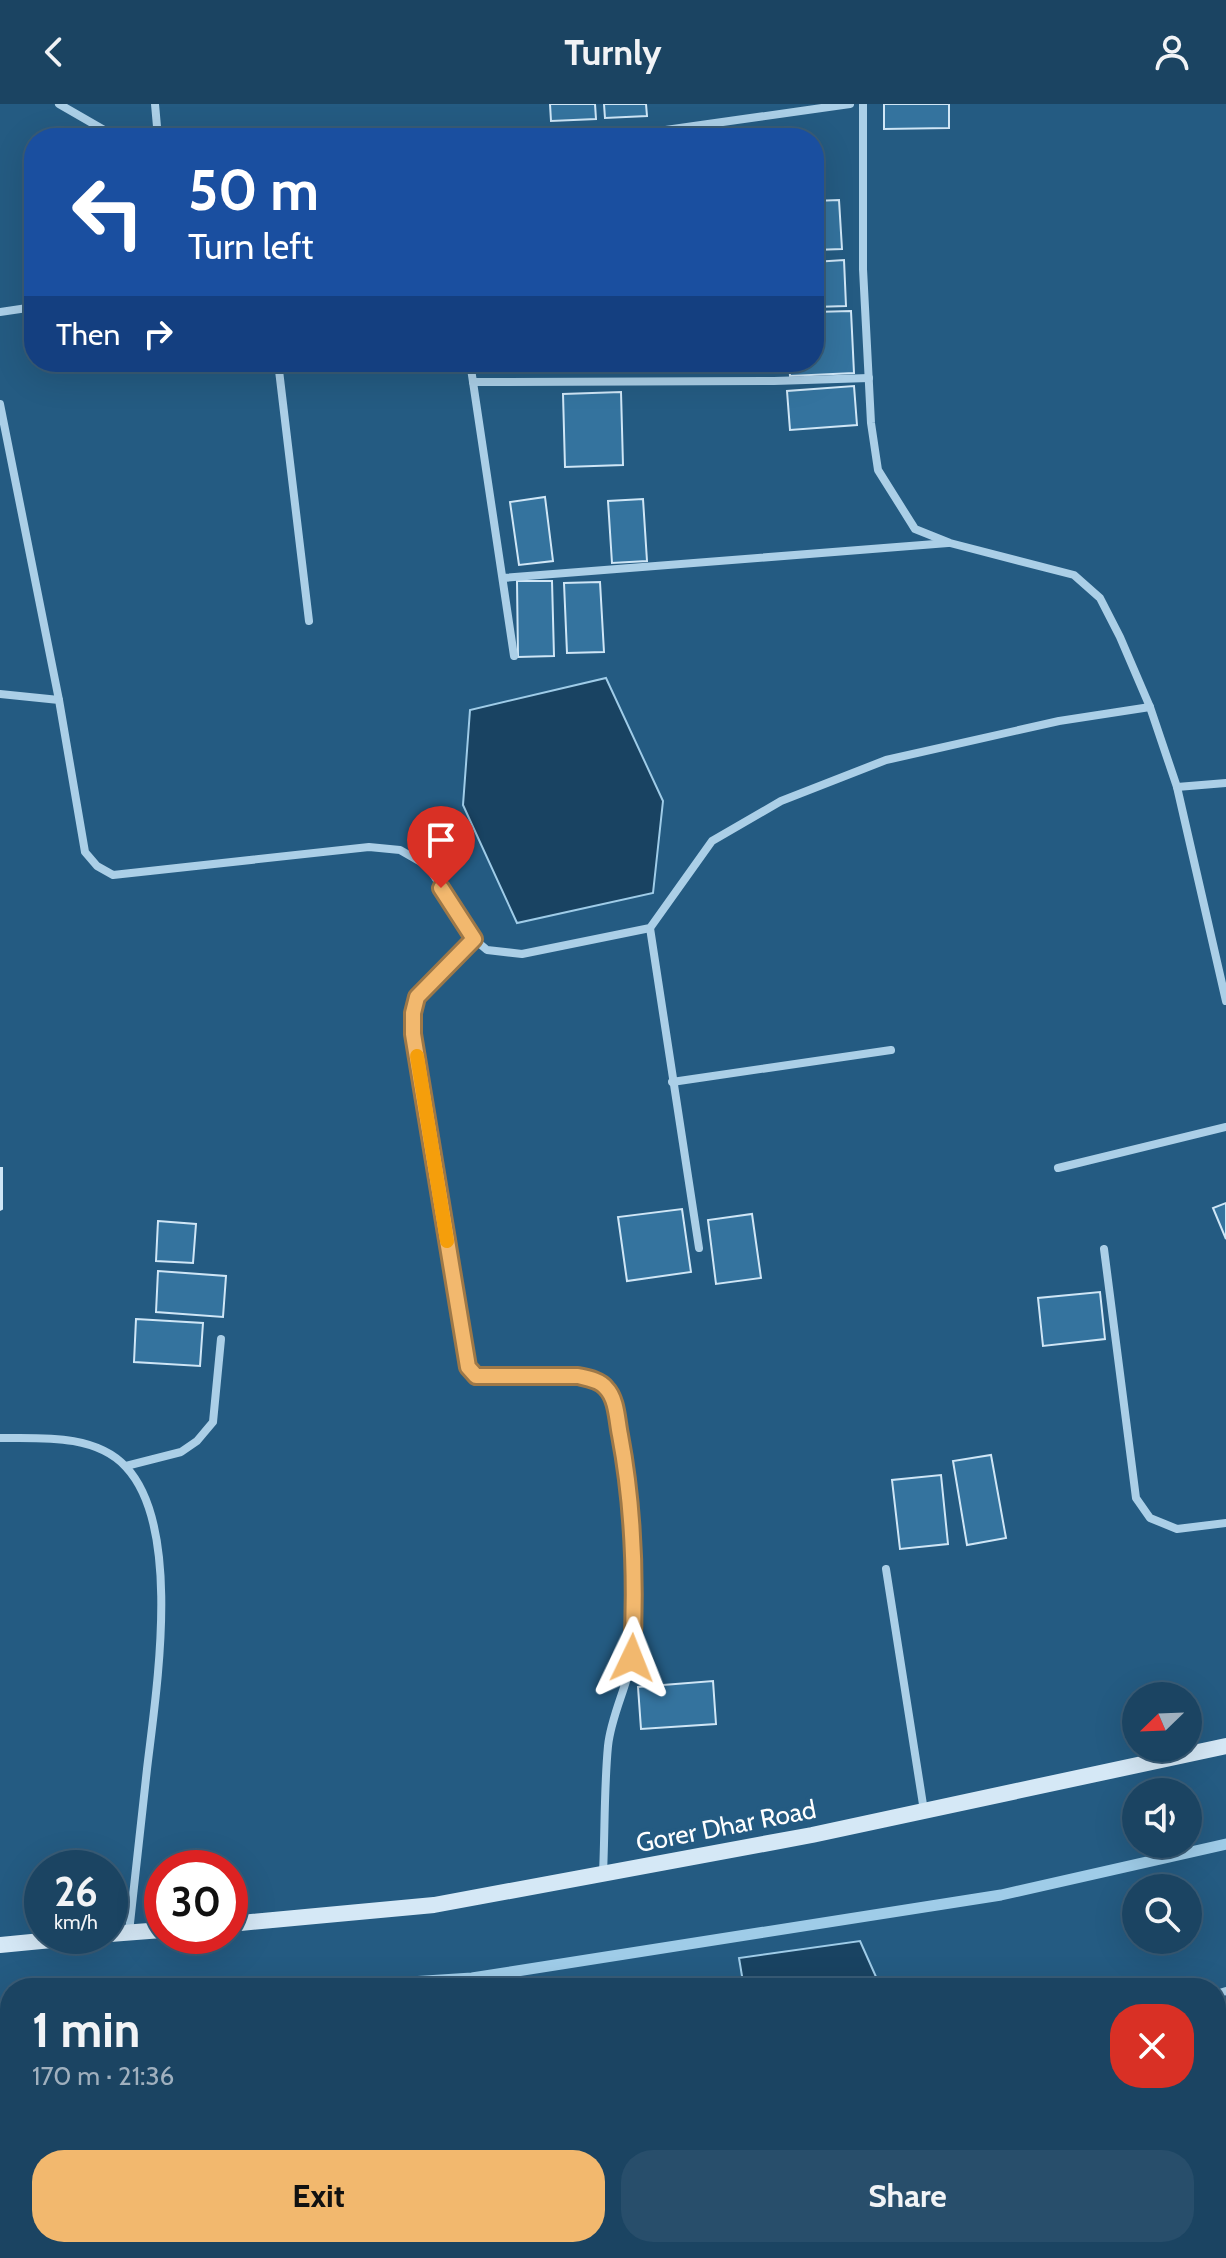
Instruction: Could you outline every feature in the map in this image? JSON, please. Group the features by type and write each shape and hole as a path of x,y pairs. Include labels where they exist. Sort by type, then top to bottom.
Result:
{"street":[{"path":"59,104 101,128"},
{"path":"155,104 157,128"},
{"path":"680,128 850,104"},
{"path":"863,104 863,269 871,423 878,470 915,529 950,543 1074,575 1100,598 1150,707 1177,787 1226,1001"},
{"path":"0,312 24,308"},
{"path":"279,372 309,621"},
{"path":"472,372 514,656"},
{"path":"473,382 869,378"},
{"path":"0,404 59,700 85,852 97,866 113,875 369,847 400,850 428,866 474,939 487,950 522,954 650,928 712,841 781,801 886,760 1059,721 1150,707"},
{"path":"503,578 950,543"},
{"path":"0,694 59,700"},
{"path":"1177,787 1226,783"},
{"path":"650,928 699,1248"},
{"path":"474,939 417,997 413,1013 413,1034 468,1367 476,1376 578,1376 594,1380 606,1388 614,1404 630,1488 634,1605 632,1658 608,1743 603,1873"},
{"path":"672,1082 891,1050"},
{"path":"1058,1168 1226,1127"},
{"path":"1104,1249 1136,1498 1150,1518 1177,1529 1226,1523"},
{"path":"126,1466 181,1452 197,1441 213,1422 221,1339"},
{"path":"0,1438 58,1439 100,1448 126,1466 144,1493 156,1539 163,1630 129,1933 144,1932"},
{"path":"886,1569 924,1811"},
{"name":"Gorer Dhar Road","path":"248,1922 434,1905 812,1835 1226,1746"},
{"path":"0,1945 24,1943"}],"water":[{"path":"606,678 663,801 653,893 517,923 463,805 470,710"},
{"path":"860,1941 877,1978 742,1978 739,1958"}],"building":[{"path":"550,104 595,104 596,119 551,121"},
{"path":"604,104 646,104 647,116 605,118"},
{"path":"884,104 949,104 949,128 884,129"},
{"path":"839,200 842,249 824,250 824,201"},
{"path":"844,260 846,306 824,307 824,261"},
{"path":"851,311 854,373 790,376 790,372 824,372 824,312"},
{"path":"854,386 857,425 790,430 787,391"},
{"path":"621,392 623,465 565,467 563,394"},
{"path":"545,497 553,561 519,565 510,502"},
{"path":"643,499 647,561 612,563 608,501"},
{"path":"517,581 552,581 554,656 518,657"},
{"path":"600,582 604,652 567,653 564,583"},
{"path":"0,1168 2,1209 0,1210"},
{"path":"1226,1203 1226,1239 1213,1208"},
{"path":"682,1209 691,1272 627,1281 618,1217"},
{"path":"752,1214 761,1278 716,1284 708,1220"},
{"path":"158,1221 196,1224 193,1263 156,1261"},
{"path":"158,1271 226,1276 223,1317 156,1312"},
{"path":"1100,1292 1105,1339 1043,1346 1038,1298"},
{"path":"136,1319 203,1323 200,1366 134,1362"},
{"path":"991,1455 1006,1538 967,1545 953,1461"},
{"path":"941,1475 948,1544 900,1549 892,1480"},
{"path":"713,1681 716,1724 641,1729 638,1687"}],"waterway":[{"path":"472,1978 1001,1895 1226,1844"}],"slow traffic":[{"path":"417,1056 447,1241"}],"route":[{"path":"441,888 474,939 417,997 413,1034 468,1367 476,1376 578,1376 594,1380 606,1388 614,1404 630,1488 634,1605 632,1658"}]}
